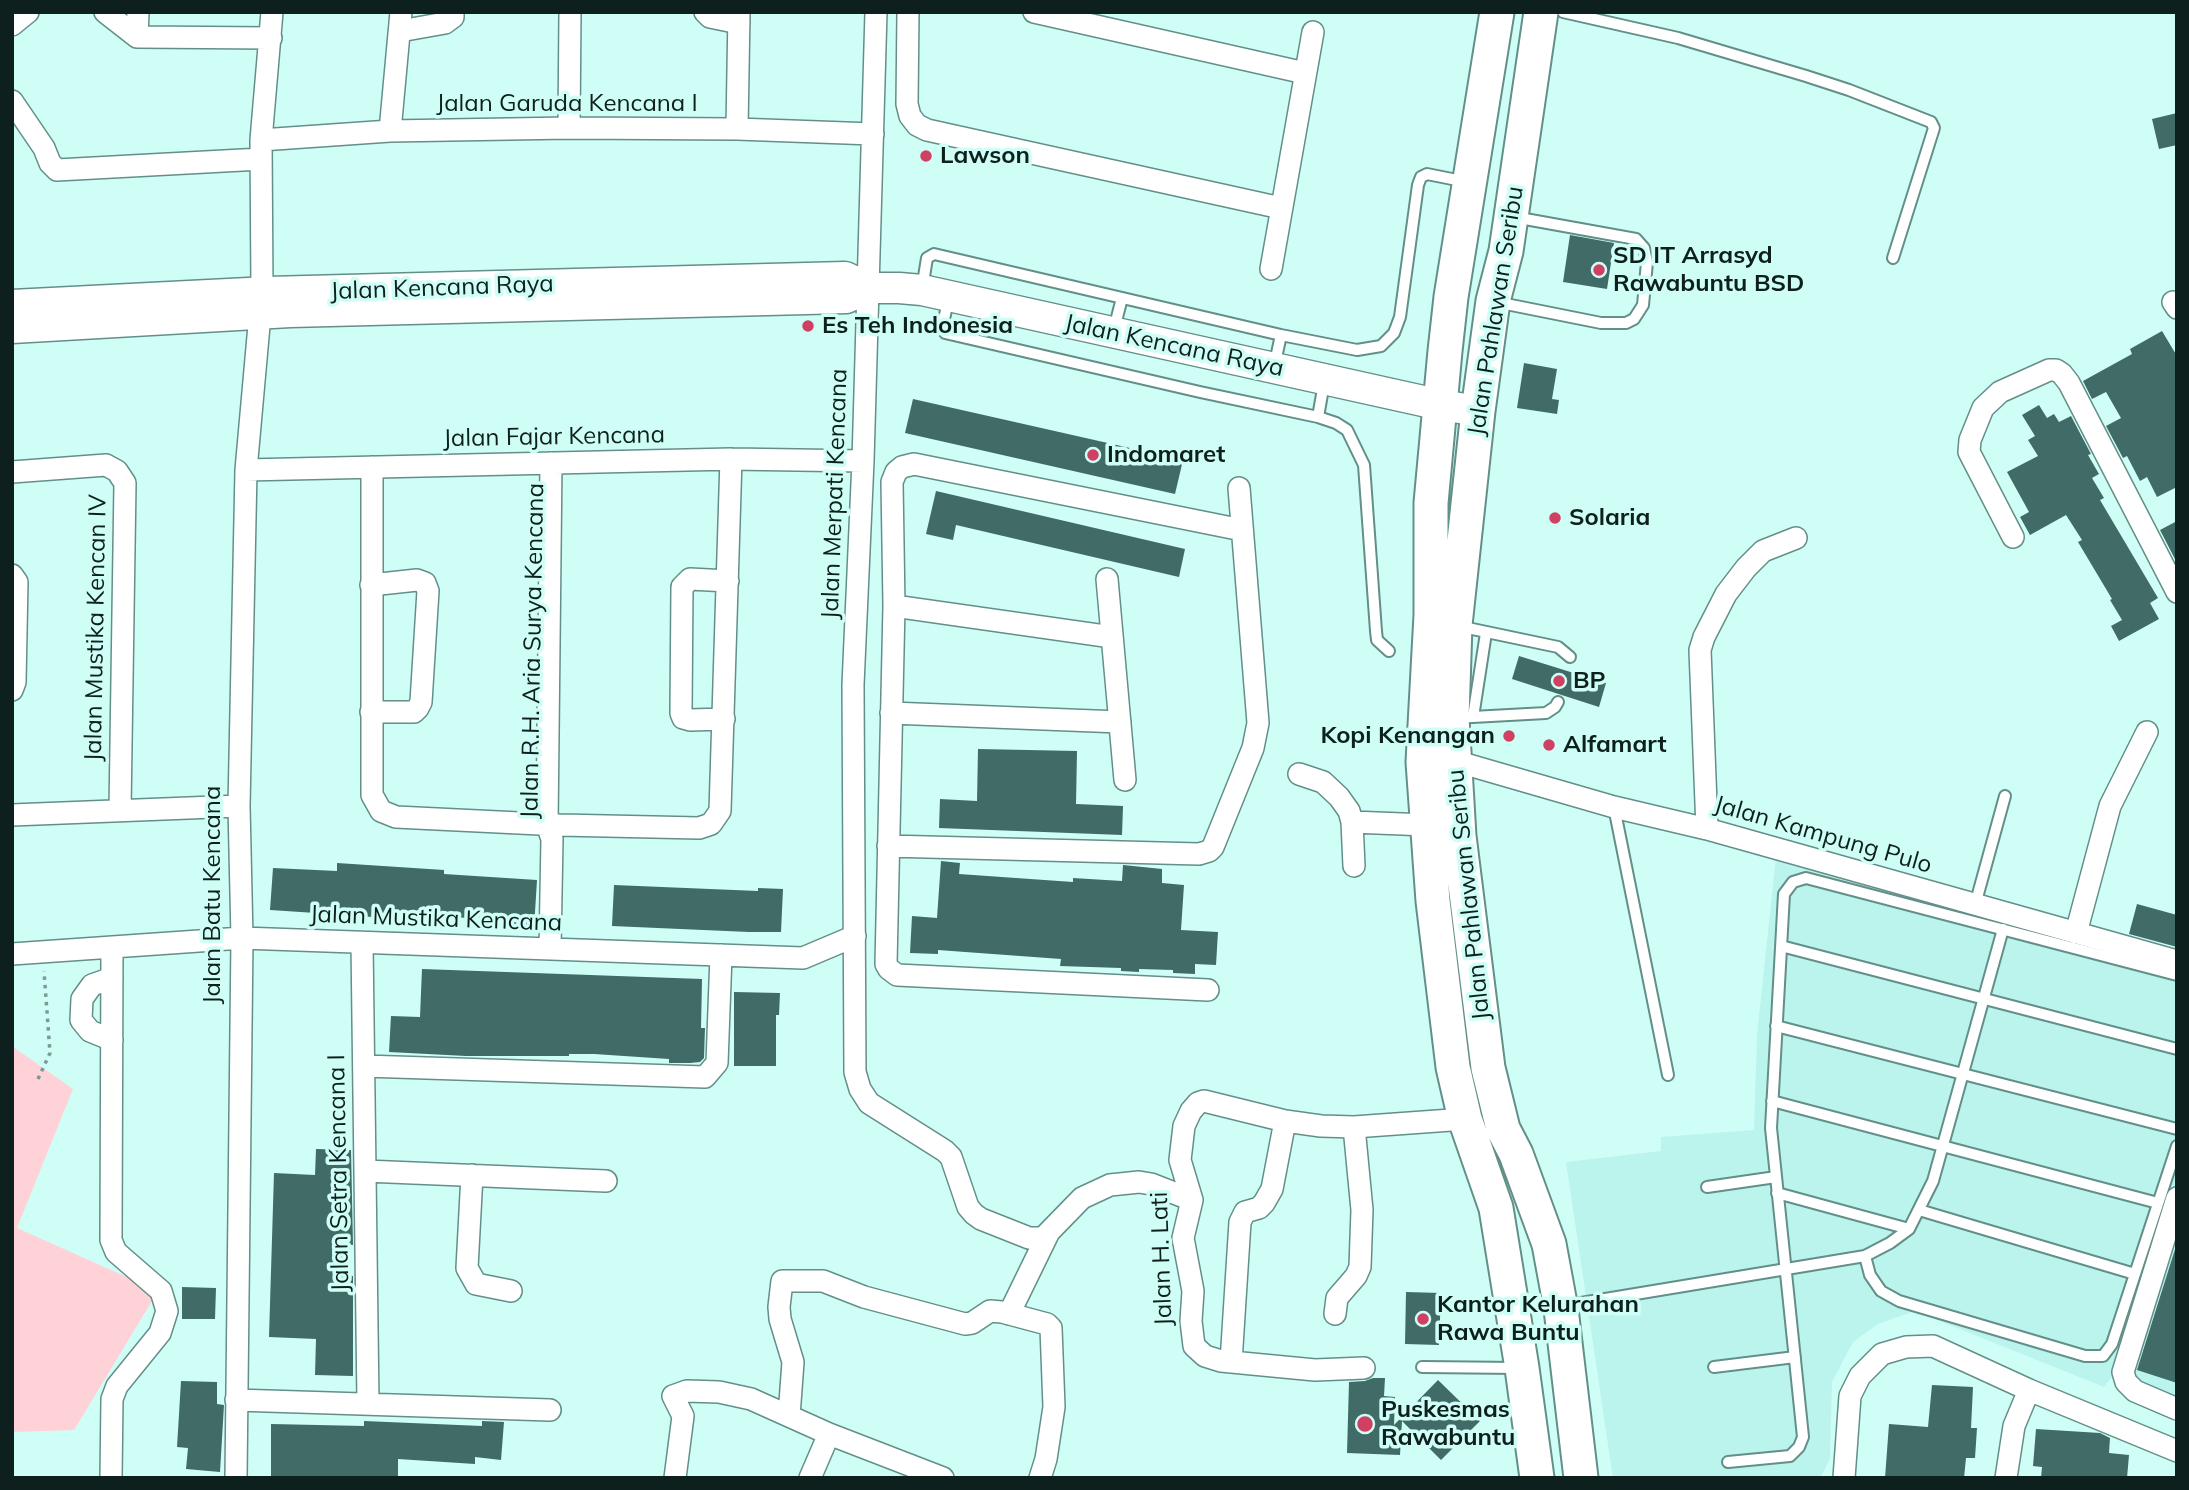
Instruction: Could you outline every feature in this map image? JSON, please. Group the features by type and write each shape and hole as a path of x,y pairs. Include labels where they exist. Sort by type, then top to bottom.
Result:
{"main road":[{"name":"Jalan Pahlawan Seribu","path":"1497,12 1451,297 1431,503 1431,615 1423,755 1427,825 1453,1067 1465,1119 1496,1208 1537,1478"},
{"name":"Jalan Pahlawan Seribu","path":"1541,12 1512,216 1493,301 1478,411 1470,629 1463,717 1455,761 1460,846 1481,1013 1496,1106 1549,1244 1561,1309 1581,1478"},
{"path":"1447,1014 1461,1006 1481,1013"}],"street":[{"path":"12,25 28,12"},
{"path":"105,12 137,37 271,38"},
{"path":"137,37 138,12"},
{"name":"Jalan Batu Kencana","path":"236,1478 242,938 239,806 246,470 261,303 261,149 272,12"},
{"path":"390,131 400,22 445,23 453,17 453,12"},
{"path":"569,128 570,12"},
{"path":"705,12 710,17 739,18 737,129"},
{"name":"Jalan Merpati Kencana","path":"876,12 869,288 853,685 855,1072 860,1089 869,1103 951,1157 968,1207 974,1214 1029,1238 1038,1239 1048,1234"},
{"path":"908,12 907,104 909,116 917,125 927,130 1282,208"},
{"path":"1048,14 1305,73"},
{"path":"1271,269 1312,32"},
{"name":"Jalan Garuda Kencana I","path":"12,102 57,170 261,149 390,131 737,129 873,134"},
{"name":"Jalan Kencana Raya","path":"12,305 846,298 869,288 935,294 1478,411"},
{"name":"Jalan Kencana Raya","path":"12,328 261,303"},
{"path":"2014,537 1969,452 1970,440 1983,408 2000,392 2049,369 2056,370 2069,383 2177,592"},
{"path":"372,467 372,795 381,811 396,817 553,830 699,828 711,824 720,811 731,459"},
{"name":"Jalan Fajar Kencana","path":"246,470 731,459 863,461"},
{"name":"Jalan R.H. Aria Surya Kencana","path":"550,948 557,463"},
{"path":"1208,990 892,973 887,964 894,606 892,482 896,472 902,467 914,464 1242,530"},
{"name":"Jalan Mustika Kencan IV","path":"12,471 106,465 117,471 125,483 120,810"},
{"path":"888,846 1199,854 1209,851 1253,748 1258,723 1239,488"},
{"path":"1707,830 1700,650 1726,594 1746,568 1763,551 1796,538"},
{"path":"12,575 17,582 15,681 12,690"},
{"path":"724,719 687,720 681,713 682,587 690,579 728,580"},
{"path":"1107,579 1125,780"},
{"path":"371,585 417,580 425,583 428,591 421,702 414,712 371,712"},
{"path":"894,606 1112,637"},
{"path":"853,685 865,679 867,660 865,640 855,631"},
{"path":"867,660 891,660"},
{"path":"891,713 1120,722"},
{"path":"2076,933 2110,806 2147,732"},
{"name":"Jalan Kampung Pulo","path":"1455,761 2177,961"},
{"path":"1299,774 1323,782 1349,811 1354,866"},
{"path":"12,815 239,806"},
{"path":"1352,822 1427,825"},
{"name":"Jalan Mustika Kencana","path":"12,954 242,938 803,958 855,936"},
{"name":"Jalan Setra Kencana I","path":"362,943 368,1403"},
{"path":"111,1478 112,1399 117,1386 160,1333 167,1311 161,1291 116,1252 111,1240 112,947"},
{"path":"364,1066 705,1077 717,1063 722,955"},
{"path":"112,978 92,985 82,999 81,1020 90,1031 112,1040"},
{"name":"Jalan H. Lati","path":"1364,1368 1315,1370 1231,1362 1205,1356 1194,1346 1191,1321 1193,1290 1183,1238 1192,1200 1180,1160 1184,1126 1191,1111 1204,1101 1285,1121 1321,1126 1354,1127 1465,1119"},
{"path":"1231,1362 1240,1222 1245,1212 1259,1208 1264,1203 1272,1189 1285,1121"},
{"path":"1335,1314 1337,1298 1356,1276 1360,1267 1362,1248 1362,1210 1354,1127"},
{"path":"365,1171 607,1181"},
{"path":"472,1175 467,1268 475,1284 511,1291"},
{"path":"1009,1314 1048,1234 1082,1198 1110,1185 1139,1182 1192,1200"},
{"path":"2167,1200 2123,1373 2126,1382 2134,1391 2177,1409"},
{"path":"789,1416 793,1362 780,1319 782,1281 823,1281 864,1297 965,1324 972,1323 989,1311 1009,1314 1047,1324 1053,1336 1054,1407 1046,1459 1040,1478"},
{"path":"1844,1478 1850,1396 1860,1376 1882,1354 1906,1347 1933,1346 2029,1390 2177,1451"},
{"path":"2006,1478 2014,1426 2029,1390"},
{"path":"675,1478 683,1416 673,1396 687,1391 719,1392 751,1399 829,1434 943,1478"},
{"path":"236,1400 550,1410"},
{"path":"810,1478 829,1434"}],"lane":[{"path":"1563,12 1678,38 1806,76 1931,122 1934,128 1893,258"},
{"path":"1389,651 1377,640 1364,466 1347,430 1318,417 943,332 927,258 934,254 1281,335 1357,349 1381,346 1394,333 1400,317 1421,177 1427,174 1470,183"},
{"path":"1493,301 1601,323 1626,323 1634,319 1643,305 1647,262 1644,248 1636,239 1512,216"},
{"path":"1112,333 1122,298"},
{"path":"1274,369 1281,335"},
{"path":"1318,417 1325,380"},
{"path":"1470,629 1558,647 1570,657"},
{"path":"1463,717 1546,713 1555,708 1558,702"},
{"path":"1975,905 2005,796"},
{"path":"1614,807 1668,1076"},
{"path":"1728,1462 1790,1456 1800,1447 1803,1437 1770,1128 1784,894 1793,882 1806,878 2177,975"},
{"path":"1561,1309 1581,1303 1865,1256 1909,1229 1933,1181 2003,929"},
{"path":"1781,946 2177,1049"},
{"path":"1776,1026 2177,1129"},
{"path":"1772,1101 2167,1200"},
{"path":"1865,1256 1870,1275 1881,1291 1899,1301 2085,1356 2103,1356 2112,1344 2135,1274 2167,1200 2177,1146"},
{"path":"1707,1187 1776,1177"},
{"path":"1777,1193 1909,1229"},
{"path":"1919,1210 2135,1274"},
{"path":"1714,1367 1795,1357"},
{"path":"1422,1367 1522,1368"}],"path":[{"path":"38,1079 50,1053 43,952"}],"shaded area":[{"path":"1776,857 2177,968 2177,1181 2121,1365 2104,1387 1915,1311 1878,1324 1853,1342 1832,1382 1830,1459 1820,1478 1613,1478 1566,1162 1661,1151 1661,1137 1754,1130 1757,1035"},
{"path":"12,1046 73,1089 17,1228 158,1291 74,1430 12,1432"},
{"path":"2177,1225 2177,1398 2129,1376"}],"building":[{"path":"2177,113 2177,145 2159,149 2152,119"},
{"path":"1570,235 1614,243 1607,289 1563,282"},
{"path":"2162,331 2177,356 2177,487 2157,497 2147,477 2140,481 2127,456 2123,458 2106,426 2121,418 2106,392 2092,399 2083,381 2132,354 2130,349"},
{"path":"1524,363 1557,369 1552,399 1559,400 1557,414 1517,408"},
{"path":"913,399 1183,460 1175,494 905,433"},
{"path":"2039,405 2047,418 2054,414 2059,422 2071,416 2099,474 2092,478 2104,498 2100,500 2158,598 2150,603 2159,619 2119,641 2111,626 2122,620 2078,542 2082,540 2066,515 2030,535 2020,517 2029,512 2007,472 2038,456 2028,440 2035,436 2022,415"},
{"path":"936,491 1185,549 1179,577 956,525 953,540 926,534"},
{"path":"2177,521 2177,563 2160,530"},
{"name":"BP","path":"1519,656 1606,683 1599,707 1512,679"},
{"path":"978,749 1077,751 1076,804 1123,806 1122,835 939,828 940,799 977,801"},
{"path":"941,861 960,863 959,874 1073,882 1073,878 1122,881 1123,865 1162,869 1162,883 1184,885 1181,930 1218,932 1216,965 1195,964 1195,974 1173,973 1173,970 1139,969 1139,972 1121,971 1121,968 1060,966 1061,959 938,950 938,954 910,953 912,916 937,918"},
{"path":"337,863 537,880 534,928 497,925 497,919 467,916 441,916 440,922 359,916 360,912 331,911 331,914 270,910 273,868 337,871"},
{"path":"614,885 758,891 758,888 783,889 781,932 612,926"},
{"path":"2137,904 2177,915 2177,947 2129,934"},
{"path":"422,969 702,979 701,1028 705,1028 704,1058 700,1062 669,1063 669,1059 594,1054 466,1056 389,1052 391,1016 420,1017"},
{"path":"734,992 780,993 779,1015 776,1015 776,1066 734,1066"},
{"path":"316,1149 351,1150 353,1245 345,1244 345,1275 353,1276 353,1376 315,1375 316,1339 269,1337 274,1173 315,1175"},
{"path":"2177,1243 2177,1383 2137,1370"},
{"path":"182,1287 216,1288 215,1319 182,1319"},
{"name":"Kantor Kelurahan Rawa Buntu","path":"1406,1292 1441,1293 1439,1345 1405,1344"},
{"path":"1385,1378 1384,1396 1395,1397 1394,1425 1438,1380 1480,1421 1441,1460 1402,1421 1400,1455 1347,1453 1349,1382"},
{"path":"181,1381 217,1382 217,1404 224,1405 220,1472 186,1469 188,1448 177,1447"},
{"path":"1932,1385 1973,1387 1971,1428 1977,1428 1975,1458 1966,1458 1964,1478 1885,1478 1889,1424 1928,1427"},
{"path":"364,1421 482,1426 482,1421 504,1422 501,1460 475,1457 475,1464 398,1459 398,1478 271,1478 271,1424 364,1426"},
{"path":"2036,1429 2100,1433 2110,1438 2109,1453 2129,1455 2127,1478 2041,1478 2042,1467 2033,1466"}],"place":[{"name":"Lawson","path":"926,156"},
{"name":"SD IT Arrasyd Rawabuntu BSD","path":"1599,270"},
{"name":"Es Teh Indonesia","path":"808,326"},
{"name":"Indomaret","path":"1093,455"},
{"name":"Solaria","path":"1555,518"},
{"name":"BP","path":"1559,681"},
{"name":"Kopi Kenangan","path":"1509,736"},
{"name":"Alfamart","path":"1549,745"},
{"name":"Kantor Kelurahan Rawa Buntu","path":"1423,1319"},
{"name":"Puskesmas Rawabuntu","path":"1365,1424"}]}
